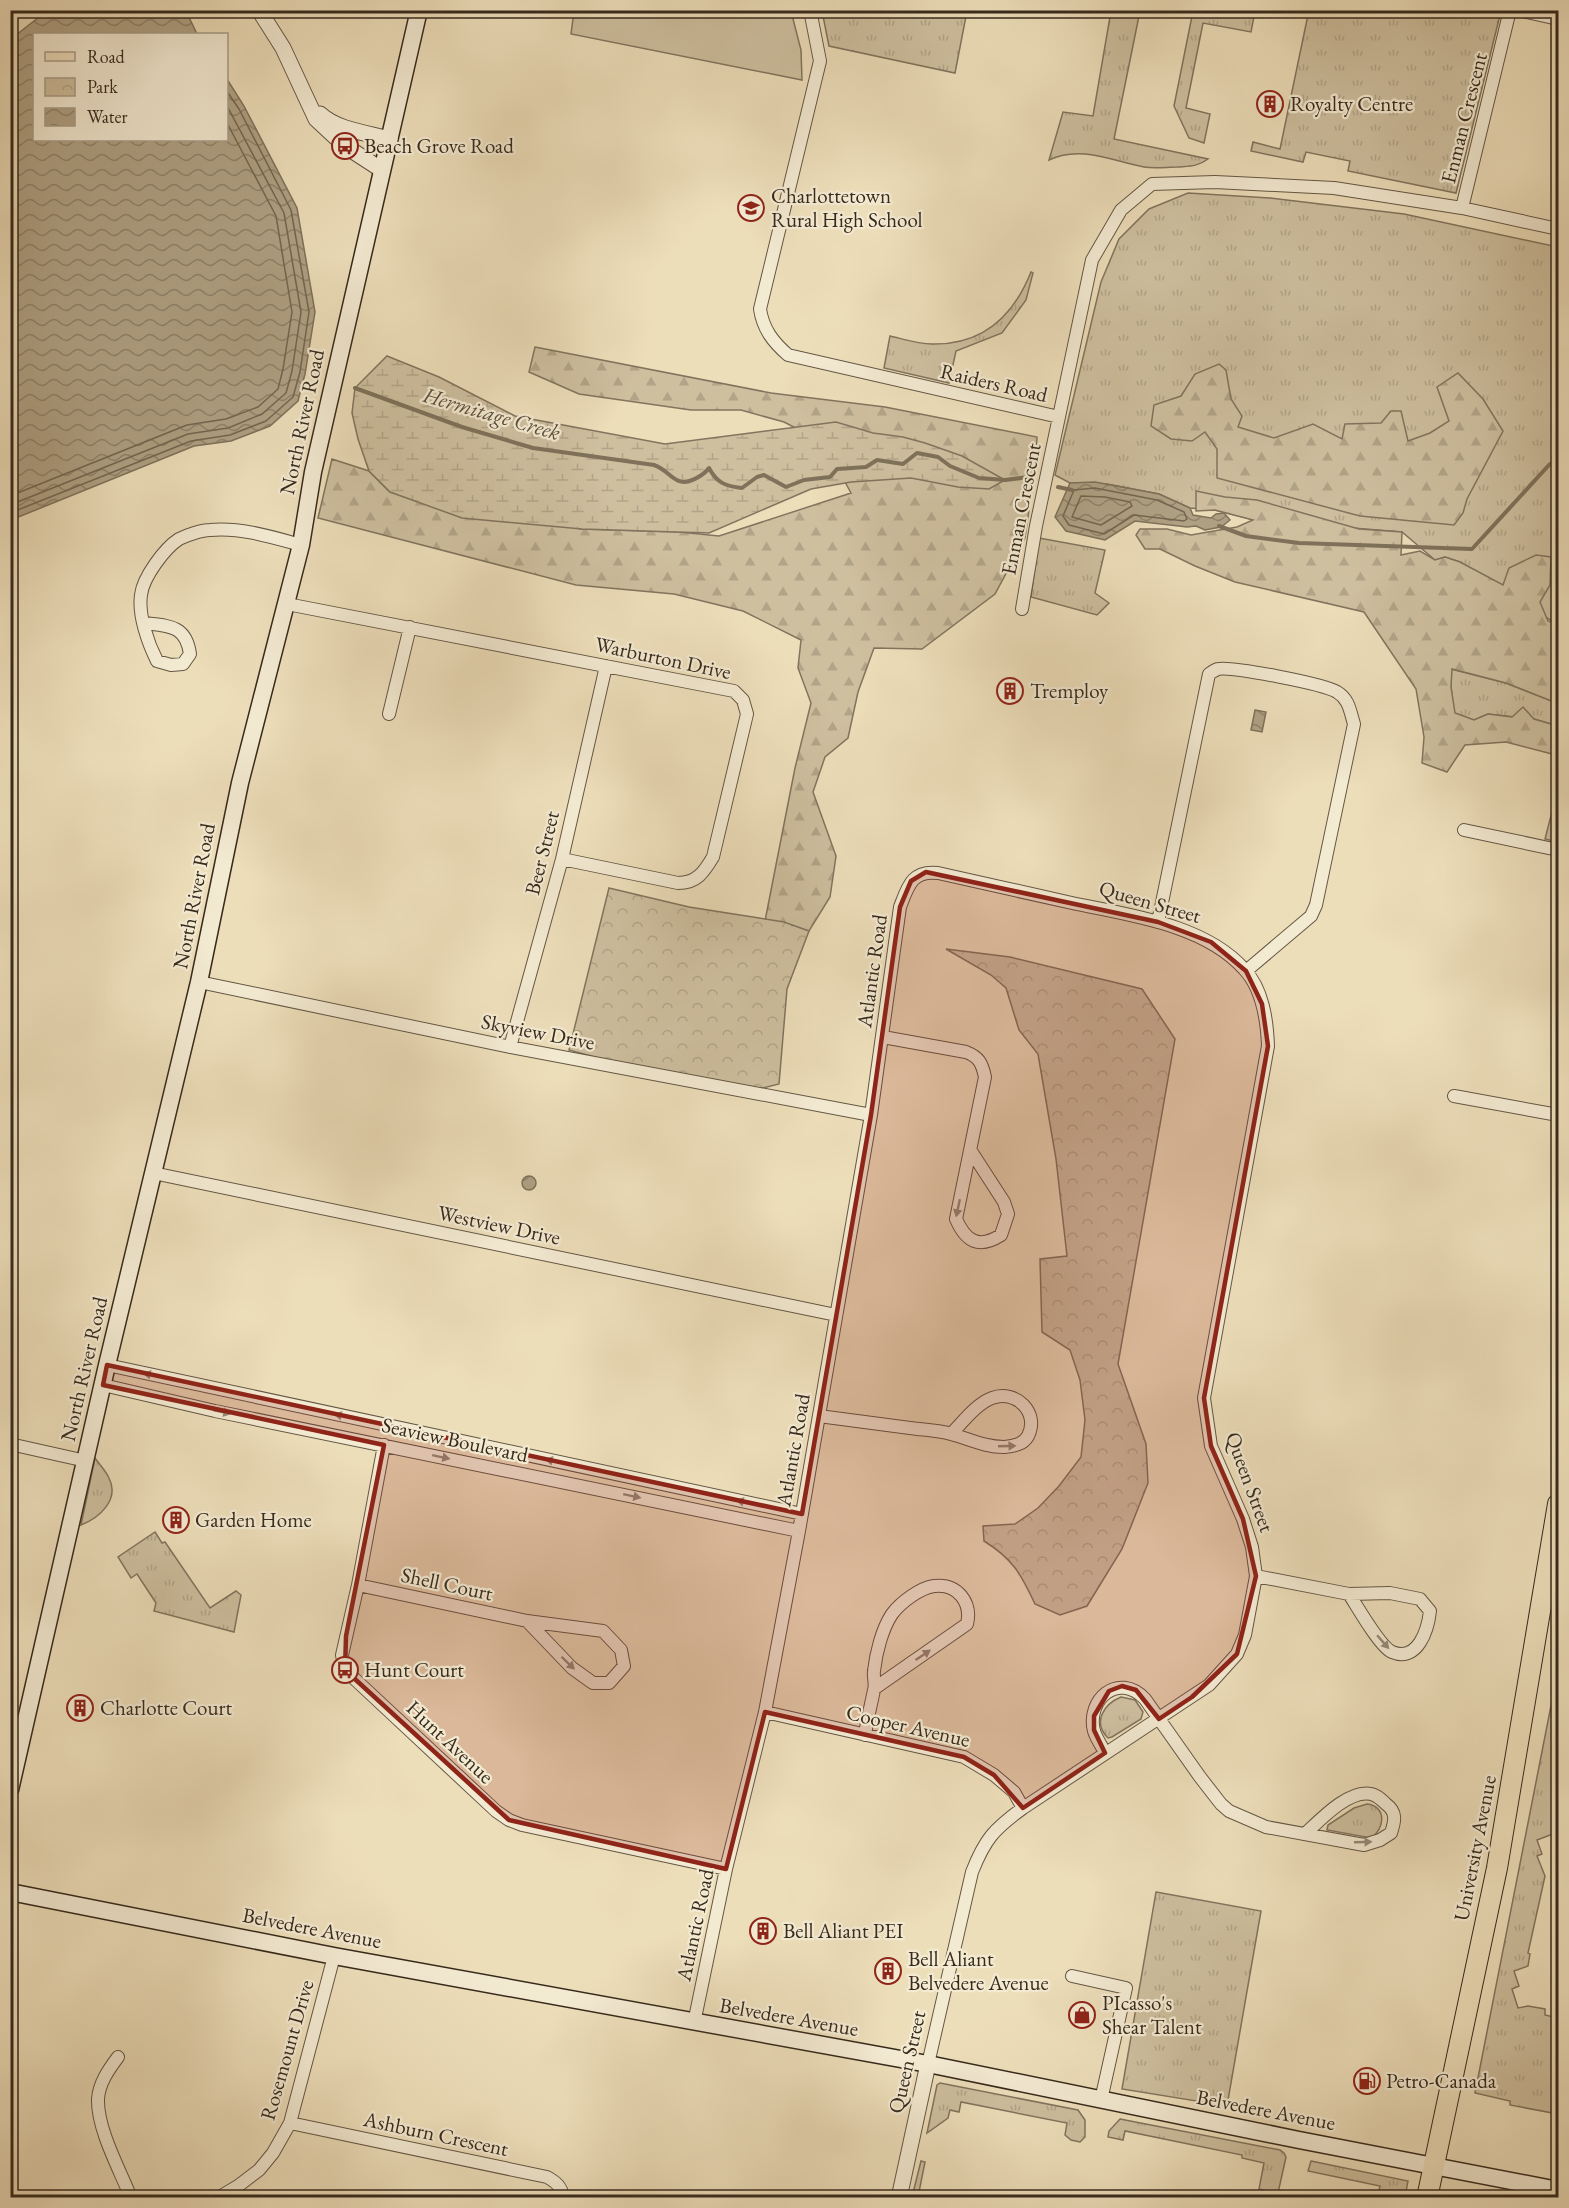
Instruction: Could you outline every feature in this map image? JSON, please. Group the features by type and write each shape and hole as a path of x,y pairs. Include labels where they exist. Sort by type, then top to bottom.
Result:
{"main road":[{"name":"North River Road","path":"10,1790 107,1365 199,982 240,783 301,544 313,472 419,10"},
{"name":"University Avenue","path":"1426,2198 1497,1868 1558,1504"},
{"name":"Belvedere Avenue","path":"10,1892 334,1956 928,2064 1433,2167 1558,2190"}],"street":[{"path":"260,10 284,48 316,119 345,146 382,170"},
{"name":"Raiders Road","path":"810,10 820,61 760,309 762,323 777,345 788,356 1059,417 1092,260 1121,210 1152,184 1215,182 1334,188 1462,208"},
{"name":"Enman Crescent","path":"1510,10 1462,208 1558,229"},
{"path":"1518,10 1558,19"},
{"path":"306,101 325,118 350,129 390,139"},
{"name":"Enman Crescent","path":"1022,609 1036,526 1059,417"},
{"path":"144,623 141,594 149,572 164,553 180,539 209,530 243,532 301,544"},
{"name":"Warburton Drive","path":"287,604 734,691 743,700 747,714 713,857 703,874 688,883 678,883 562,859"},
{"path":"389,714 410,627"},
{"name":"Beer Street","path":"510,1047 562,859 606,666"},
{"path":"1158,922 1209,674 1218,669 1242,670 1323,686 1338,692 1348,703 1354,724 1316,905 1311,916 1246,971"},
{"path":"1464,830 1558,850"},
{"name":"Queen Street","path":"899,2198 972,1872 981,1849 994,1831 1023,1808 1209,1685 1237,1654 1245,1635 1256,1576 1252,1547 1244,1519 1211,1446 1204,1398 1268,1046 1267,1024 1256,988 1246,971 1232,957 1211,942 1158,922 938,873 926,872 917,875 911,881"},
{"name":"Atlantic Road","path":"694,2023 726,1869 765,1712 799,1531 871,1115 900,908 911,881"},
{"name":"Skyview Drive","path":"199,982 510,1047 871,1115"},
{"path":"883,1037 966,1052 976,1056 982,1064 985,1077 956,1219 961,1231 972,1241 984,1242 1001,1235 1008,1214 1004,1202 971,1151"},
{"path":"1454,1096 1558,1115"},
{"name":"Westview Drive","path":"153,1173 837,1315"},
{"name":"Seaview Boulevard","path":"107,1365 802,1514"},
{"name":"Seaview Boulevard","path":"103,1385 214,1411 799,1531"},
{"path":"819,1416 951,1434 974,1443 1002,1447 1017,1446 1028,1438 1031,1423 1028,1411 1020,1401 1005,1395 991,1398 977,1407 951,1434"},
{"path":"10,1444 86,1461"},
{"name":"Hunt Avenue","path":"384,1445 358,1585 342,1655 345,1670 496,1811 509,1820 522,1825 726,1869"},
{"path":"1256,1576 1349,1594 1390,1593 1420,1599 1430,1611 1428,1628 1416,1648 1406,1653 1392,1652 1382,1642 1349,1594"},
{"name":"Shell Court","path":"358,1585 527,1621 603,1631 621,1650 624,1666 609,1683 593,1683 572,1668 527,1621"},
{"path":"865,1735 869,1706 875,1688 874,1671 885,1626 894,1611 924,1589 942,1586 955,1590 963,1597 968,1607 967,1624 875,1688"},
{"path":"1105,1753 1094,1730 1094,1716 1101,1698 1109,1691 1122,1686 1136,1690 1228,1811 1266,1827 1364,1845 1380,1840 1391,1833 1395,1815 1392,1808 1376,1795 1369,1793 1356,1795 1333,1809 1305,1834"},
{"name":"Cooper Avenue","path":"765,1712 964,1757 999,1779 1014,1792 1023,1808"},
{"name":"Rosemount Drive","path":"218,2198 259,2170 273,2153 290,2123 334,1956"},
{"path":"1072,1976 1126,1988 1101,2100"},
{"path":"118,2057 105,2075 98,2098 104,2131 131,2198"},
{"name":"Ashburn Crescent","path":"290,2123 547,2177 561,2188 563,2198"}],"highlighted area":[{"path":"926,872 938,873 1158,922 1211,942 1246,971 1262,1004 1268,1046 1204,1398 1211,1446 1243,1519 1256,1576 1237,1654 1192,1697 1159,1719 1136,1690 1122,1686 1109,1691 1094,1716 1094,1730 1105,1753 1023,1808 994,1775 964,1757 765,1712 726,1869 509,1820 345,1670 346,1636 384,1445 103,1385 107,1365 802,1514 871,1115 900,907 911,881"}],"green space":[{"path":"1309,10 1501,11 1456,193 1348,171 1350,161 1306,152 1303,162 1251,151 1253,142 1280,149"},
{"path":"574,11 791,11 801,50 802,80 571,34"},
{"path":"822,11 967,11 955,73 829,46"},
{"path":"1111,11 1140,11 1114,139 1208,159 1204,162 1190,166 1152,168 1085,154 1061,156 1049,160 1063,112 1093,116"},
{"path":"1193,11 1255,11 1251,32 1203,23 1186,108 1210,114 1204,143 1189,138 1174,106"},
{"path":"1188,193 1270,198 1404,214 1558,247 1558,625 1460,562 1445,557 1435,560 1402,532 1254,520 1215,510 1190,508 1159,494 1107,484 1070,483 1055,475 1101,282 1119,239 1149,209"},
{"path":"1031,272 1033,273 1026,300 1002,333 956,351 949,383 884,368 890,336 932,344 966,340 981,334 1005,315 1024,288"},
{"path":"535,347 771,393 885,407 1037,437 1025,538 995,594 922,649 874,648 858,692 848,738 825,757 813,792 836,856 830,897 809,931 765,921 795,768 811,703 798,668 801,640 743,611 674,594 576,585 318,518 332,459 369,471 390,492 581,529 679,532 719,536 851,493 823,442 784,422 741,410 691,410 579,394 529,372"},
{"path":"387,356 439,377 515,416 665,444 836,422 873,433 925,443 962,456 1005,480 989,489 958,487 911,478 851,482 811,489 709,533 582,529 462,518 390,492 369,471 352,413 355,388"},
{"path":"1219,364 1226,370 1231,399 1242,416 1238,427 1274,438 1313,424 1342,439 1345,424 1381,423 1391,411 1401,411 1408,441 1430,433 1449,421 1437,387 1458,373 1483,399 1503,431 1467,499 1463,513 1454,525 1360,516 1217,478 1217,449 1205,432 1192,441 1171,439 1151,426 1154,405 1181,396 1195,374"},
{"path":"1196,491 1257,500 1359,529 1402,532 1401,555 1420,551 1435,560 1445,557 1460,562 1503,585 1509,568 1536,555 1551,557 1550,585 1540,602 1548,621 1558,625 1558,700 1554,702 1506,683 1452,669 1451,687 1455,713 1474,720 1488,714 1512,717 1523,707 1534,719 1558,726 1556,755 1506,742 1465,745 1447,772 1422,763 1424,737 1416,689 1364,612 1235,582 1160,549 1145,549 1136,535 1140,529 1167,529 1191,535 1237,527 1253,520 1215,510 1196,511"},
{"path":"1039,538 1105,550 1095,593 1109,603 1097,615 1031,597"},
{"path":"1451,669 1506,683 1554,702 1558,700 1558,726 1534,719 1488,714 1474,720 1454,713"},
{"path":"1558,788 1558,842 1545,839"},
{"path":"609,888 689,907 784,922 809,931 787,989 779,1084 735,1095 569,1050"},
{"path":"946,949 1010,957 1142,989 1175,1039 1118,1364 1146,1444 1148,1483 1122,1549 1087,1606 1060,1615 1035,1604 1015,1568 1002,1554 984,1541 983,1526 1015,1524 1038,1508 1059,1486 1081,1457 1085,1420 1080,1380 1070,1350 1042,1332 1040,1259 1067,1256 1056,1159 1038,1054 1019,1030 1006,988 991,975"},
{"path":"95,1458 109,1478 112,1494 101,1513 81,1525"},
{"path":"155,1532 162,1543 165,1542 210,1608 236,1591 241,1595 234,1632 154,1611 156,1603 137,1574 131,1578 118,1557"},
{"path":"1558,1670 1558,1815 1553,1834 1537,1840 1542,1854 1537,1856 1545,1876 1528,1953 1530,1954 1528,1966 1514,1971 1519,1986 1512,1989 1518,2008 1528,2006 1545,2009 1545,2015 1558,2018 1558,2114 1510,2105 1510,2101 1475,2093"},
{"path":"1121,1697 1135,1700 1143,1712 1141,1719 1108,1738 1101,1726 1102,1714 1110,1704"},
{"path":"1367,1804 1378,1809 1382,1818 1379,1829 1371,1838 1327,1830 1328,1825 1354,1808"},
{"path":"1156,1892 1261,1911 1227,2106 1122,2089"},
{"path":"940,2083 1078,2110 1085,2120 1085,2137 1080,2142 1071,2140 1065,2135 1067,2123 961,2102 959,2112 950,2110 948,2118 927,2133 937,2085"},
{"path":"1120,2119 1280,2150 1286,2157 1278,2193 1259,2189 1264,2163 1242,2158 1242,2155 1125,2131 1123,2140 1108,2137 1109,2131"},
{"path":"921,2161 925,2162 918,2197 912,2197"},
{"path":"1311,2161 1408,2181 1405,2197 1378,2195 1380,2186 1308,2171"}],"water":[{"path":"48,10 186,11 197,33 33,33 33,141 228,141 228,81 244,106 297,208 315,312 305,374 298,401 270,426 231,441 194,446 11,520 11,39"},
{"path":"1095,482 1159,494 1190,508 1193,515 1211,518 1216,514 1224,513 1230,520 1221,527 1205,530 1196,526 1135,521 1105,540 1066,531 1055,517 1070,483"},
{"path":"1255,710 1266,712 1262,732 1251,730"},
{"path":"529,1176 534,1178 536,1183 534,1188 529,1190 524,1188 522,1183 524,1178"}],"waterway":[{"name":"Hermitage Creek","path":"355,388 462,427 533,448 654,465 676,480 683,482 696,479 709,468 718,480 731,486 742,488 757,477 764,475 786,487 804,480 830,477 837,469 866,467 877,460 903,464 917,453 938,457 950,466 979,478 1005,480 1029,477"},
{"path":"1219,526 1246,536 1299,543 1472,549 1549,465 1558,459"},
{"path":"1058,487 1072,490"}],"place":[{"name":"Royalty Centre","path":"1270,104"},
{"name":"Beach Grove Road","path":"345,146"},
{"name":"Charlottetown Rural High School","path":"751,208"},
{"name":"Tremploy","path":"1010,691"},
{"name":"Garden Home","path":"176,1520"},
{"name":"Hunt Court","path":"345,1670"},
{"name":"Charlotte Court","path":"80,1708"},
{"name":"Bell Aliant PEI","path":"763,1931"},
{"name":"Bell Aliant Belvedere Avenue","path":"888,1971"},
{"name":"PIcasso's Shear Talent","path":"1082,2015"},
{"name":"Petro-Canada","path":"1367,2081"}]}
